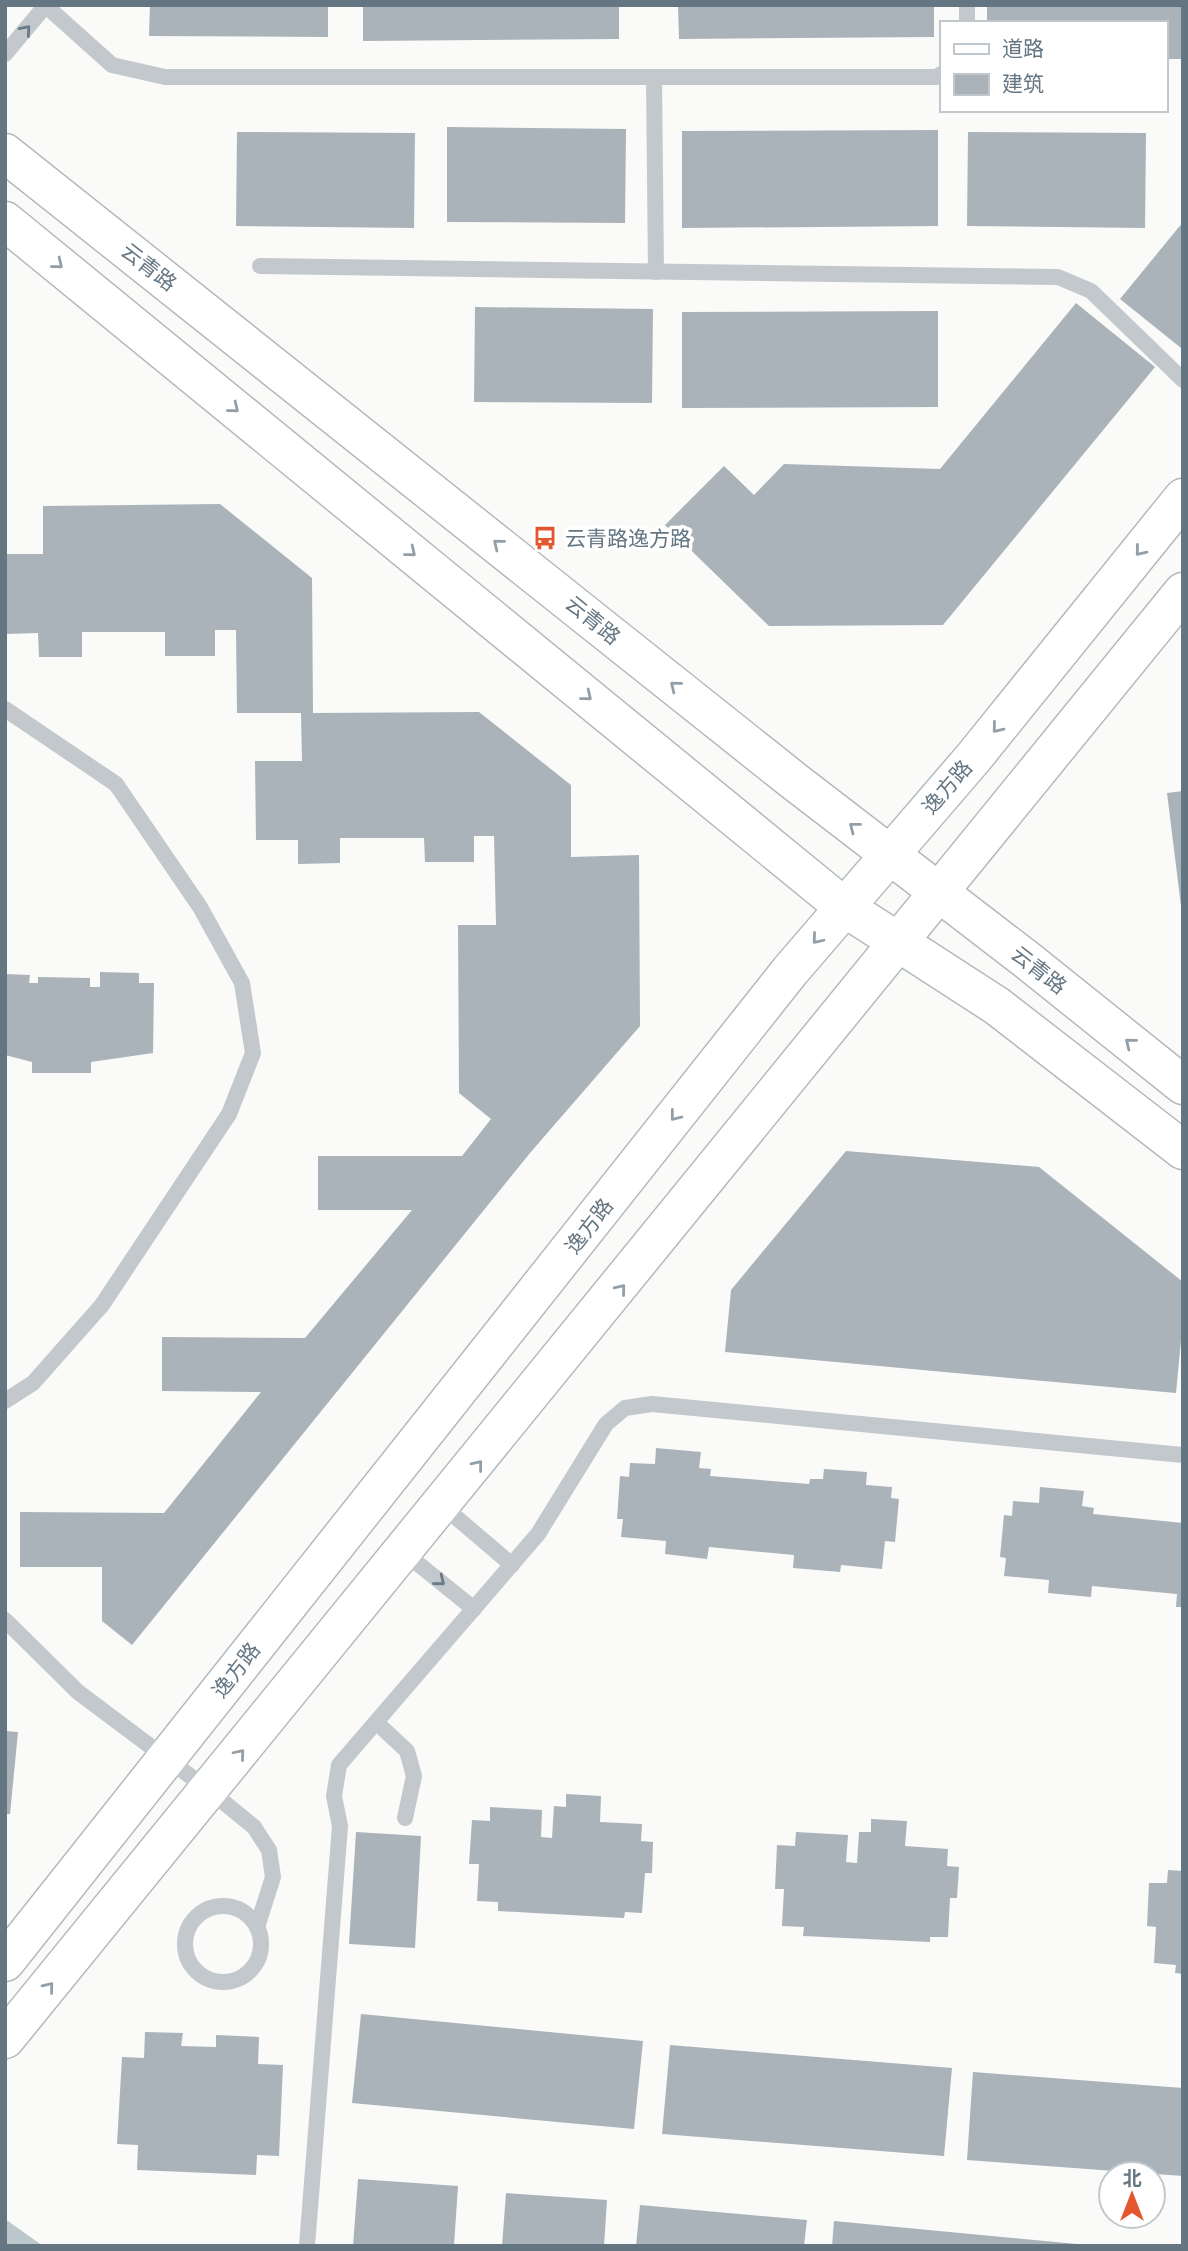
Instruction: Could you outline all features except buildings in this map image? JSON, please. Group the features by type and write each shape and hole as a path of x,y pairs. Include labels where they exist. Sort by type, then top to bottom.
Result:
{"street":[{"name":"云青路","path":"5,153 783,773 1183,1085"},
{"path":"5,221 844,907 997,1006 1183,1150"},
{"name":"逸方路","path":"5,1962 782,982 974,757 1183,498"},
{"path":"5,2039 406,1554 1183,592"}],"lane":[{"path":"5,54 46,6 112,65 165,77 937,78 940,75"},
{"path":"654,78 656,272"},
{"path":"260,266 1058,277 1091,291 1182,377"},
{"path":"5,709 116,784 200,907 242,983 253,1053 229,1114 102,1305 33,1383 5,1401"},
{"path":"307,2246 340,1826 334,1796 339,1765 538,1534 606,1424 625,1408 652,1404 1183,1455"},
{"path":"444,1507 512,1565"},
{"path":"406,1554 474,1609"},
{"path":"5,1620 78,1692 254,1827 269,1850 273,1877 257,1927 260,1953 254,1965 246,1974 234,1980 209,1980 199,1974 186,1955 187,1931 201,1913 212,1908 225,1907 237,1910 257,1927"},
{"path":"377,1723 407,1751 414,1776 405,1818"}],"shaded area":[{"path":"5,2219 43,2246 5,2246"}],"place":[{"name":"云青路逸方路","path":"545,538"}]}
